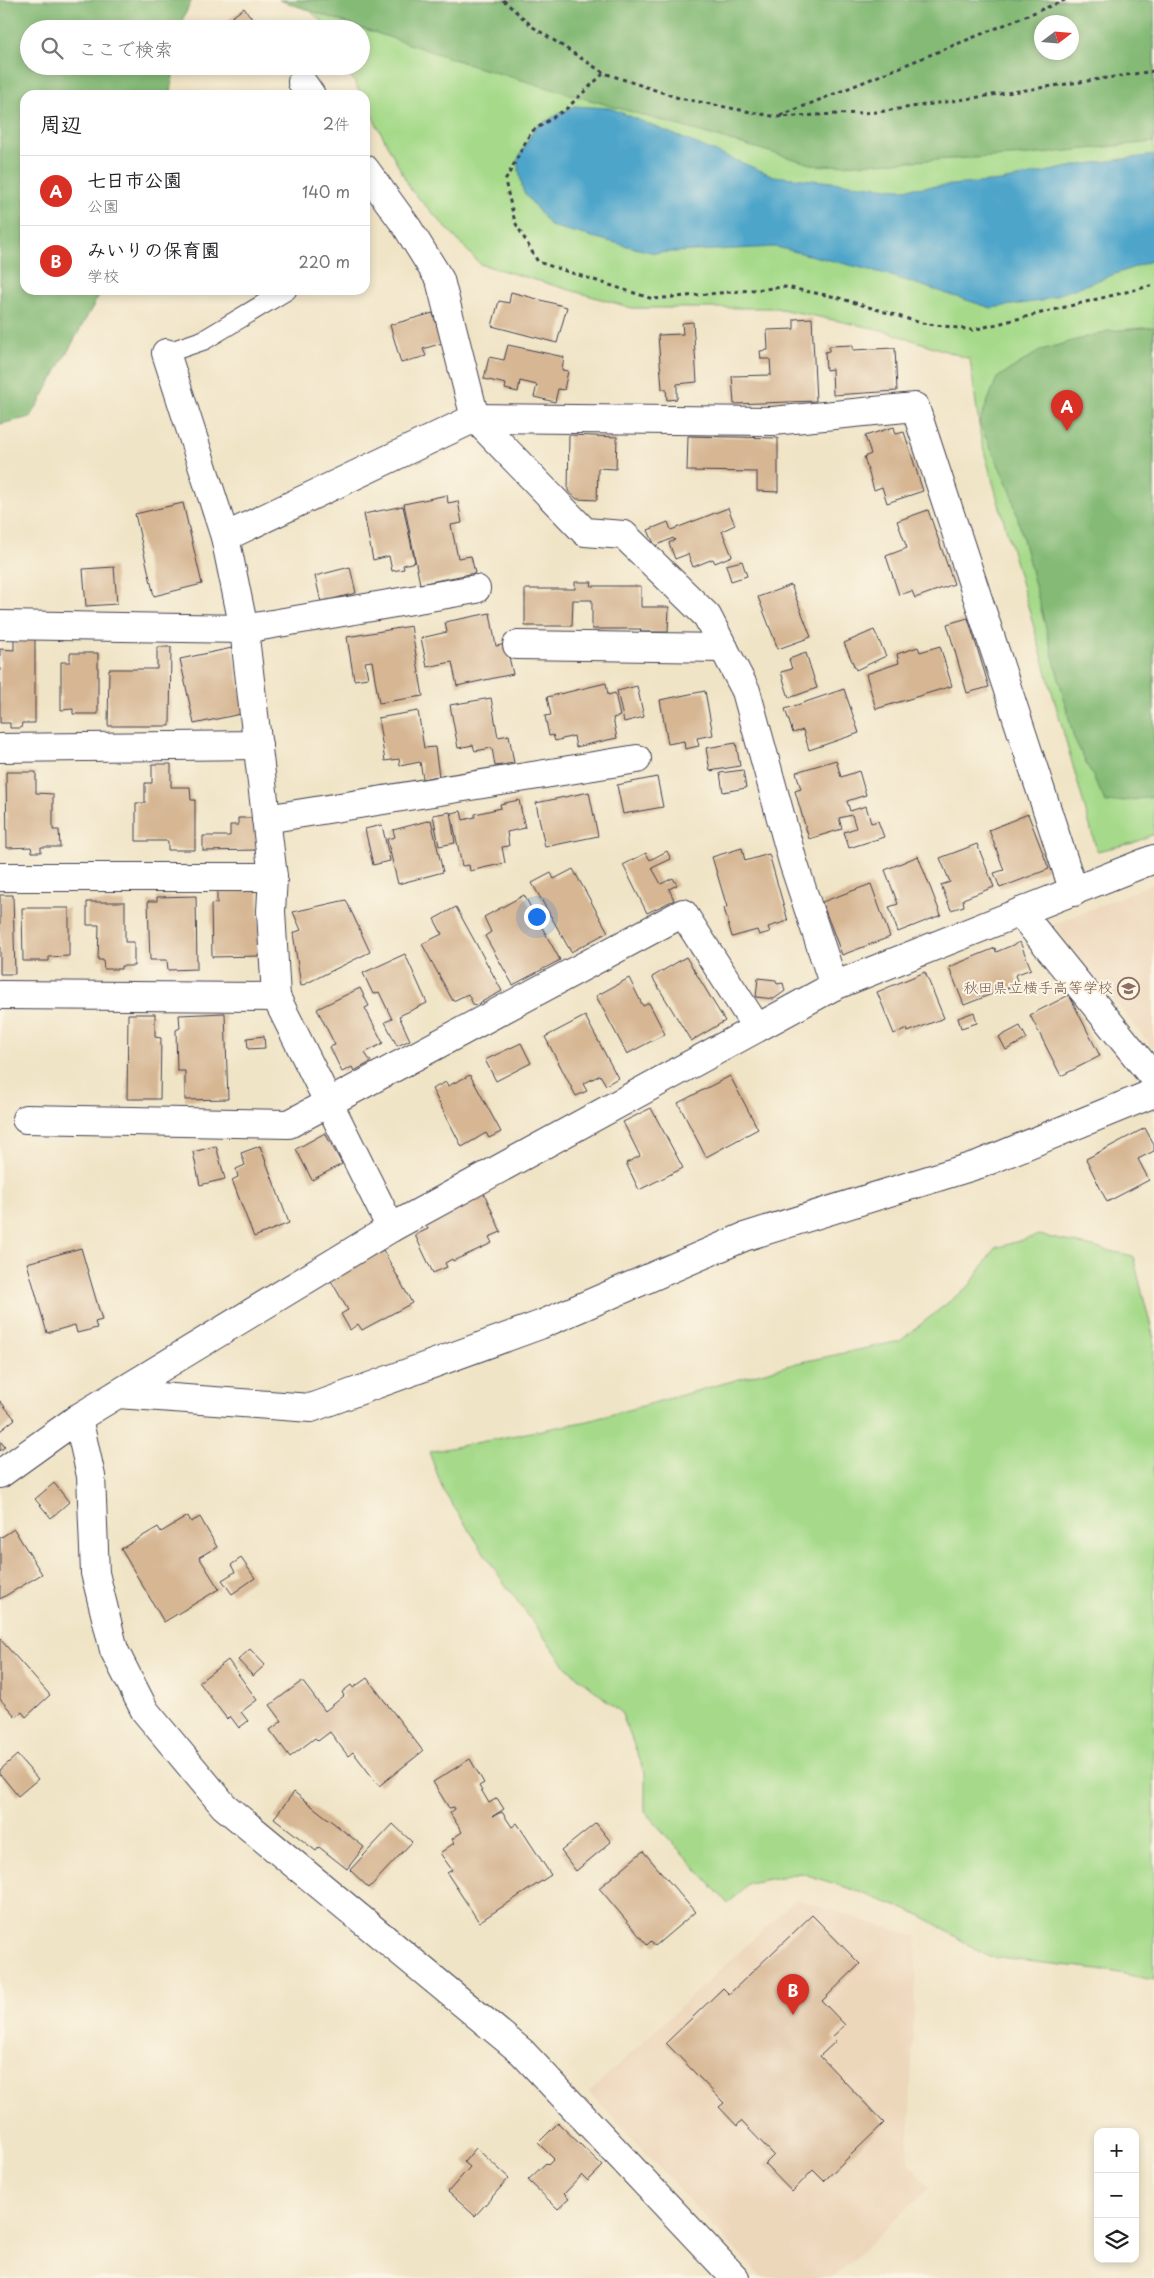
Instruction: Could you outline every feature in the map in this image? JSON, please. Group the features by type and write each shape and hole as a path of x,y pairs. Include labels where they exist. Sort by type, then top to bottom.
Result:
{"street":[{"path":"370,176 407,227 440,280 475,418 585,532 624,535 707,616 746,691 793,862 834,986"},
{"path":"166,353 225,537 244,629 273,877 271,911 276,997 391,1228"},
{"path":"225,537 475,418 773,421 915,407 1074,892"},
{"path":"0,625 244,629 476,589"},
{"path":"517,645 724,648"},
{"path":"0,748 258,745"},
{"path":"266,819 637,758"},
{"path":"0,1474 78,1418 391,1228 834,986 1154,859"},
{"path":"0,877 273,877"},
{"path":"1020,912 1154,1078"},
{"path":"26,1119 290,1124 683,913 757,1028"},
{"path":"0,995 276,997"},
{"path":"118,1394 312,1408 540,1325 744,1237 980,1164 1154,1093"},
{"path":"78,1418 90,1476 95,1573 114,1650 145,1711 224,1806 522,2052 734,2278"}],"lane":[{"path":"166,353 204,340 278,295"}],"path":[{"path":"503,0 533,27 604,73 679,98 777,117 878,112 1154,71"},
{"path":"777,117 1065,0"},
{"path":"604,73 566,109 530,132 505,181 515,222 538,262 653,300 785,287 836,297 921,323 973,330 1154,285"}],"shaded area":[{"name":"秋田県立横手高等学校","path":"1154,883 1154,1050 1053,925"},
{"path":"796,1899 917,1937 908,2163 930,2187 833,2278 761,2278 589,2092"}],"green space":[{"path":"0,0 192,0 182,20 20,20 20,75 173,75 172,90 20,90 20,295 99,295 31,417 0,424"},
{"path":"279,0 1154,0 1154,142 1029,155 818,166 480,68 370,31 370,20 338,20"},
{"path":"297,0 1154,0 1154,834 1133,843 1097,851 981,440 970,359 882,330 776,308 632,308 480,264 411,190 370,112 370,90 358,90 351,75 370,75 370,20 320,20"},
{"path":"1154,327 1154,797 1106,803 1074,738 1011,492 979,423 997,378 1041,350 1108,331"},
{"path":"1039,1235 1133,1256 1154,1339 1154,1980 1099,1969 989,1957 922,1916 854,1890 801,1873 748,1883 728,1904 645,1812 645,1773 621,1712 567,1668 504,1583 444,1492 429,1452 588,1421 797,1363 900,1341 970,1285 995,1248"}],"water":[{"path":"574,106 610,108 774,176 900,189 1001,181 1079,165 1154,155 1154,260 1041,301 991,308 882,273 776,247 654,253 550,226 523,191 517,161 535,127"}],"building":[{"path":"244,8 253,20 228,20"},
{"path":"511,292 567,307 557,343 492,326 499,301 509,303"},
{"path":"433,313 442,343 423,349 426,356 401,363 390,325"},
{"path":"812,318 816,401 734,404 732,376 771,375 770,359 761,359 760,351 768,350 767,330 794,329 794,319"},
{"path":"693,322 697,382 677,384 677,399 667,400 666,389 662,389 658,335 683,334 682,323"},
{"path":"508,345 564,357 562,370 568,371 564,390 558,389 555,402 534,397 537,385 520,381 518,392 505,389 506,384 484,379 489,357 504,360"},
{"path":"853,345 853,350 895,348 897,391 833,395 832,369 826,370 825,352 829,351 829,346"},
{"path":"894,427 896,434 904,432 923,491 887,503 882,487 874,490 864,457 871,454 865,436"},
{"path":"569,435 617,437 616,469 598,468 597,500 577,499 568,491"},
{"path":"688,436 778,438 778,492 757,491 757,472 687,471"},
{"path":"447,495 448,503 458,501 462,523 451,525 458,558 471,556 475,573 420,584 404,504"},
{"path":"183,503 202,584 154,596 135,514"},
{"path":"403,506 415,562 403,565 404,569 392,571 389,556 373,560 364,514"},
{"path":"728,508 735,525 722,531 732,556 715,563 713,559 693,567 688,554 675,559 669,543 675,540 673,538 655,546 648,530 668,522 671,530"},
{"path":"928,510 954,584 915,598 912,591 899,595 886,556 907,548 897,521"},
{"path":"742,561 747,576 731,581 726,565"},
{"path":"114,567 117,604 86,606 83,569"},
{"path":"350,567 356,593 321,602 315,576"},
{"path":"575,582 592,582 591,586 641,586 641,607 669,607 668,632 640,632 641,629 592,629 592,600 573,600 572,626 525,626 525,589 575,589"},
{"path":"791,585 811,637 778,649 758,597"},
{"path":"490,613 496,646 506,644 513,674 457,686 452,662 427,667 421,638 447,632 445,622"},
{"path":"968,618 989,687 967,693 947,624"},
{"path":"411,626 423,696 379,703 372,661 365,662 368,678 354,680 347,637"},
{"path":"874,630 886,656 856,670 844,643"},
{"path":"14,638 35,638 35,723 22,723 21,728 10,728 10,723 0,723 0,649 14,650"},
{"path":"940,646 952,686 876,709 866,674 899,663 897,654 918,647 920,652"},
{"path":"157,647 171,647 170,726 108,726 109,669 157,669"},
{"path":"232,648 245,713 194,724 180,659"},
{"path":"70,653 98,653 98,714 73,714 73,709 61,710 61,662 70,662"},
{"path":"806,653 817,688 789,698 781,672 792,669 789,659"},
{"path":"606,683 608,695 615,693 620,716 613,718 617,738 576,747 574,736 555,741 553,735 549,736 545,716 551,715 547,697"},
{"path":"637,686 644,717 624,722 617,691"},
{"path":"844,689 859,733 809,750 803,730 793,733 785,709"},
{"path":"705,691 713,735 697,738 699,746 685,749 684,741 668,744 660,700"},
{"path":"491,698 498,737 509,735 514,763 495,766 492,748 475,751 473,745 458,748 450,705"},
{"path":"418,711 424,748 435,747 439,776 423,779 420,762 400,766 399,759 385,761 378,718"},
{"path":"736,743 740,766 710,771 706,748"},
{"path":"836,760 841,777 859,771 866,795 847,801 850,811 866,806 871,823 878,821 884,837 849,848 844,832 856,828 852,815 839,818 842,829 809,839 795,791 801,789 796,772"},
{"path":"152,764 171,764 171,787 190,787 191,800 195,800 195,850 168,850 168,841 136,841 136,803 145,803 145,783 152,783"},
{"path":"743,770 746,788 723,792 720,773"},
{"path":"6,772 36,772 36,793 53,794 53,830 59,830 60,847 41,847 41,852 32,852 31,847 7,848"},
{"path":"657,777 663,807 623,814 617,785"},
{"path":"589,792 598,836 545,847 536,803"},
{"path":"519,800 525,828 507,832 509,846 502,847 505,863 470,871 469,865 462,866 451,813 461,811 463,820 475,817 475,814 501,808 500,804"},
{"path":"450,812 455,843 439,846 433,815"},
{"path":"1028,814 1049,869 1000,888 994,873 1004,870 989,830"},
{"path":"238,818 256,818 257,850 203,851 203,836 230,836 230,825 238,825"},
{"path":"431,820 443,872 398,884 387,839 395,837 393,830"},
{"path":"382,825 390,861 373,865 365,829"},
{"path":"977,844 994,887 963,899 964,906 951,910 941,885 950,882 940,858"},
{"path":"742,848 745,861 769,854 788,921 768,927 770,932 759,935 757,930 732,937 724,908 727,907 712,857"},
{"path":"667,851 671,859 652,868 661,884 673,878 677,885 669,889 674,900 647,913 623,865 646,853 650,860"},
{"path":"918,856 941,915 898,932 889,907 898,904 885,870"},
{"path":"573,869 608,932 571,952 532,883 551,873 554,879"},
{"path":"871,884 890,937 842,955 822,902"},
{"path":"258,888 260,956 212,957 211,904 217,903 217,889"},
{"path":"0,895 13,895 15,974 0,974"},
{"path":"524,895 560,960 513,985 485,936 491,932 484,917"},
{"path":"196,896 197,969 168,970 167,960 150,960 148,901 157,901 157,897"},
{"path":"346,900 370,952 301,986 293,933 301,930 293,912"},
{"path":"87,902 125,902 125,942 134,942 134,966 121,966 121,969 104,969 103,960 98,960 99,925 87,925"},
{"path":"456,907 502,991 474,1006 468,994 453,1001 422,944 442,934 434,919"},
{"path":"22,908 69,908 69,956 49,957 49,961 23,961"},
{"path":"1020,942 1031,969 1015,975 1018,984 964,1005 949,967 995,948 996,952"},
{"path":"405,954 427,1003 399,1016 410,1040 397,1046 385,1022 392,1019 379,992 373,994 363,973"},
{"path":"686,957 725,1021 691,1041 652,977"},
{"path":"925,972 944,1018 908,1032 907,1028 894,1034 877,992"},
{"path":"629,978 643,1006 649,1003 665,1034 627,1054 596,996"},
{"path":"758,978 776,980 777,984 783,983 785,991 774,999 756,997"},
{"path":"360,988 369,1006 365,1008 383,1043 365,1053 371,1062 354,1071 352,1067 342,1072 330,1047 335,1045 317,1009"},
{"path":"1069,995 1100,1056 1061,1076 1030,1015"},
{"path":"974,1012 977,1023 961,1028 958,1018"},
{"path":"225,1013 228,1099 185,1100 185,1071 177,1071 176,1030 180,1028 179,1015"},
{"path":"128,1014 155,1014 155,1037 161,1038 160,1099 127,1099"},
{"path":"585,1016 618,1078 606,1085 600,1075 583,1084 587,1091 576,1096 545,1037"},
{"path":"1020,1026 1027,1039 1006,1050 999,1037"},
{"path":"264,1036 265,1048 248,1049 247,1038"},
{"path":"521,1043 531,1063 496,1081 485,1060"},
{"path":"470,1075 501,1132 489,1138 486,1133 462,1147 432,1089 446,1082 448,1086"},
{"path":"730,1076 758,1129 706,1157 678,1103"},
{"path":"651,1108 683,1168 639,1190 626,1163 640,1156 623,1122"},
{"path":"1145,1128 1154,1145 1154,1151 1138,1159 1149,1180 1107,1202 1086,1159"},
{"path":"325,1133 342,1164 312,1180 296,1149"},
{"path":"216,1146 225,1179 200,1185 193,1152"},
{"path":"260,1146 289,1223 254,1237 232,1180 238,1177 236,1169 245,1165 241,1153"},
{"path":"484,1193 501,1232 489,1237 492,1243 453,1261 452,1259 445,1263 447,1267 433,1273 415,1235 428,1229 422,1216 445,1211"},
{"path":"81,1248 102,1320 95,1322 97,1328 77,1333 75,1325 47,1333 27,1263"},
{"path":"383,1250 412,1303 362,1330 358,1324 350,1330 341,1314 348,1310 330,1279"},
{"path":"0,1401 15,1419 0,1431"},
{"path":"0,1441 5,1447 0,1451"},
{"path":"54,1483 69,1502 51,1518 35,1499"},
{"path":"188,1516 191,1522 200,1517 217,1547 199,1557 219,1589 164,1622 121,1549 158,1527 161,1532"},
{"path":"14,1529 42,1574 0,1599 0,1538"},
{"path":"241,1558 255,1578 232,1594 222,1580 235,1572 231,1565"},
{"path":"0,1639 50,1695 26,1717 22,1712 16,1717 0,1699"},
{"path":"250,1649 265,1665 253,1676 238,1660"},
{"path":"228,1660 257,1700 241,1712 248,1721 239,1728 230,1716 227,1719 199,1682"},
{"path":"367,1678 423,1751 379,1786 353,1752 348,1756 330,1732 318,1741 315,1738 290,1757 270,1730 282,1721 270,1705 302,1681 325,1711 344,1696 342,1692 351,1685 353,1688"},
{"path":"17,1755 38,1779 18,1796 0,1774 0,1770"},
{"path":"470,1759 484,1783 479,1786 489,1803 497,1798 504,1809 493,1816 502,1812 512,1827 517,1823 551,1875 479,1922 447,1873 452,1870 440,1853 454,1843 452,1839 462,1832 450,1813 455,1809 454,1807 449,1808 433,1782"},
{"path":"294,1792 364,1847 347,1869 319,1847 316,1851 274,1818"},
{"path":"596,1823 611,1842 576,1871 561,1851"},
{"path":"393,1824 412,1842 369,1888 350,1870"},
{"path":"643,1851 695,1912 655,1946 651,1941 647,1945 599,1888"},
{"path":"812,1915 860,1964 822,2001 845,2025 832,2037 836,2041 820,2056 884,2123 824,2181 813,2170 792,2192 765,2164 774,2155 741,2121 737,2126 719,2107 724,2103 666,2043 723,1988 729,1994"},
{"path":"558,2123 603,2166 588,2181 582,2175 564,2194 569,2199 558,2209 528,2180 546,2163 548,2165 554,2159 538,2143"},
{"path":"476,2148 509,2178 475,2216 448,2192 470,2167 464,2162"}],"place":[{"name":"七日市公園","path":"1067,431"},
{"name":"秋田県立横手高等学校","path":"1129,988"},
{"name":"みいりの保育園","path":"793,2015"}]}
